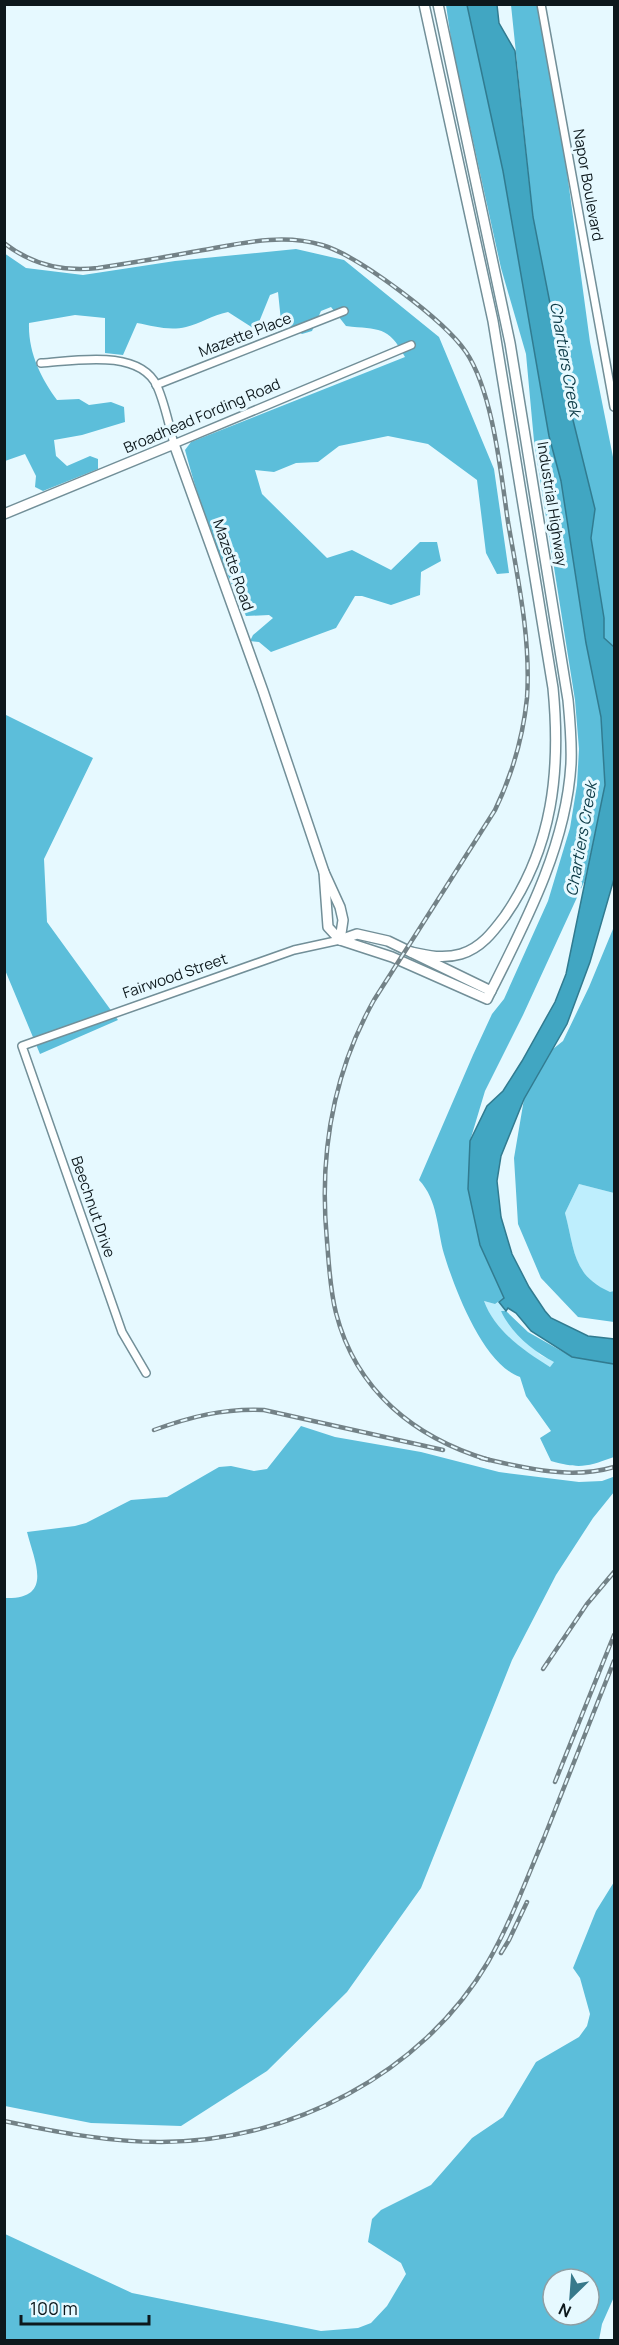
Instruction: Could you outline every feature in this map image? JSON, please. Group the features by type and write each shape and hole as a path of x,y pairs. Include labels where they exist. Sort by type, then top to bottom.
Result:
{"street":[{"name":"Industrial Highway","path":"411,952 444,957 472,949 495,930 520,894 536,857 552,798 557,738 553,688 493,321 424,4"},
{"name":"Industrial Highway","path":"438,4 510,343 564,671 571,735 569,787 557,841 536,896 489,995"},
{"name":"Napor Boulevard","path":"541,4 615,407"},
{"name":"Mazette Place","path":"156,384 344,311"},
{"name":"Broadhead Fording Road","path":"4,514 411,345"},
{"path":"41,363 109,358 136,367 156,384"},
{"name":"Mazette Road","path":"156,384 174,444 263,691 324,872 333,888 342,913 340,940"},
{"name":"Mazette Road","path":"324,872 328,927 340,940"},
{"name":"Fairwood Street","path":"22,1046 294,950 357,934 388,941 489,995"},
{"path":"340,940 392,957 489,995"},
{"name":"Beechnut Drive","path":"22,1046 122,1332 146,1373"}],"shaded area":[{"path":"467,4 503,171 549,436 561,481 586,643 601,717 605,785 585,880 485,1091 470,1141 480,1245 504,1298 495,1304 484,1301 495,1322 511,1339 550,1367 554,1362 523,1341 501,1311 506,1311 528,1332 572,1357 614,1364 614,1457 583,1466 551,1461 540,1438 551,1431 526,1396 520,1377 494,1357 472,1324 444,1254 430,1196 419,1180 473,1055 492,1014 504,999 548,901 570,828 577,785 579,749 575,700 534,441 526,354 501,268 452,46 446,5"},
{"path":"467,5 497,5 499,23 515,51 533,217 573,420 595,509 591,538 604,618 604,638 614,647 614,879 590,962 567,1024 524,1099 501,1156 497,1181 501,1217 512,1254 529,1287 551,1318 588,1336 614,1339 614,1364 572,1357 531,1331 516,1313 508,1308 506,1311 499,1302 504,1298 480,1245 468,1189 470,1141 487,1106 503,1091 522,1061 555,1002 566,974 605,785 601,717 586,643 561,481 549,436 503,171"},
{"path":"511,5 537,5 558,106 590,342 614,462 614,647 604,638 604,618 591,538 595,509 573,420 533,217"},
{"path":"296,249 344,260 439,337 494,469 509,573 497,574 486,553 477,480 428,444 388,436 339,446 318,462 296,463 274,472 255,470 262,494 327,558 352,550 391,570 420,542 437,542 441,561 421,572 420,595 391,605 355,596 336,628 271,652 259,642 250,641 253,635 273,618 269,615 246,616 212,534 185,450 191,442 405,357 399,347 388,334 382,331 346,326 331,307 321,311 312,331 302,334 281,321 278,292 270,295 257,327 253,328 228,312 180,328 161,328 137,323 123,355 105,353 105,318 75,315 29,323 33,354 46,383 57,400 79,399 89,405 111,402 124,407 125,422 82,435 54,440 56,456 67,466 90,456 98,459 98,469 43,491 35,487 36,476 25,454 5,461 4,253 26,268 83,275 175,261"},
{"path":"4,714 93,758 44,859 47,922 118,1020 40,1054 5,970"},
{"path":"614,915 614,1193 579,1184 565,1213 577,1260 582,1269 588,1278 598,1285 610,1292 614,1291 614,1322 578,1317 541,1278 518,1224 514,1158 524,1099 553,1049 563,1041 613,929"},
{"path":"579,1184 614,1193 614,1291 610,1293 588,1278 574,1250 565,1213"},
{"path":"484,1301 495,1304 499,1302 506,1311 501,1311 540,1355 555,1362 550,1367 511,1339 495,1322"},
{"path":"301,1426 335,1437 421,1452 499,1472 579,1482 602,1481 614,1477 614,1492 593,1518 556,1575 512,1660 421,1888 347,1992 267,2071 181,2126 91,2123 5,2106 4,1598 20,1597 30,1593 35,1586 36,1567 27,1532 86,1523 131,1500 167,1497 219,1467 231,1466 254,1471 267,1469"},
{"path":"614,1882 614,2297 602,2324 599,2340 5,2340 5,2234 132,2293 321,2331 358,2328 371,2323 387,2306 406,2274 401,2263 368,2242 372,2219 381,2210 431,2185 472,2138 503,2117 536,2062 579,2037 587,2026 590,2014 580,1978 573,1968 596,1911"}],"railway":[{"path":"4,243 37,262 73,269 98,268 257,241 290,240 322,245 338,251 378,275 439,323 466,352 483,389 499,458 523,610 528,676 523,727 512,769 495,810 374,1000 348,1057 332,1117 327,1148 325,1210 334,1304 345,1341 358,1366 392,1408 413,1424 462,1451 489,1460"},
{"path":"154,1430 208,1414 235,1410 264,1410 443,1450"},
{"path":"481,1458 531,1469 564,1473 597,1471 614,1467"},
{"path":"543,1669 587,1604 614,1572"},
{"path":"555,1782 614,1635"},
{"path":"4,2121 121,2140 161,2142 209,2139 257,2130 304,2115 348,2094 390,2068 427,2037 460,2002 488,1962 504,1932 544,1838 614,1661"},
{"path":"501,1953 527,1902"}],"water label":[{"name":"Chartiers Creek","path":"566,359"},
{"name":"Chartiers Creek","path":"581,839"}]}
